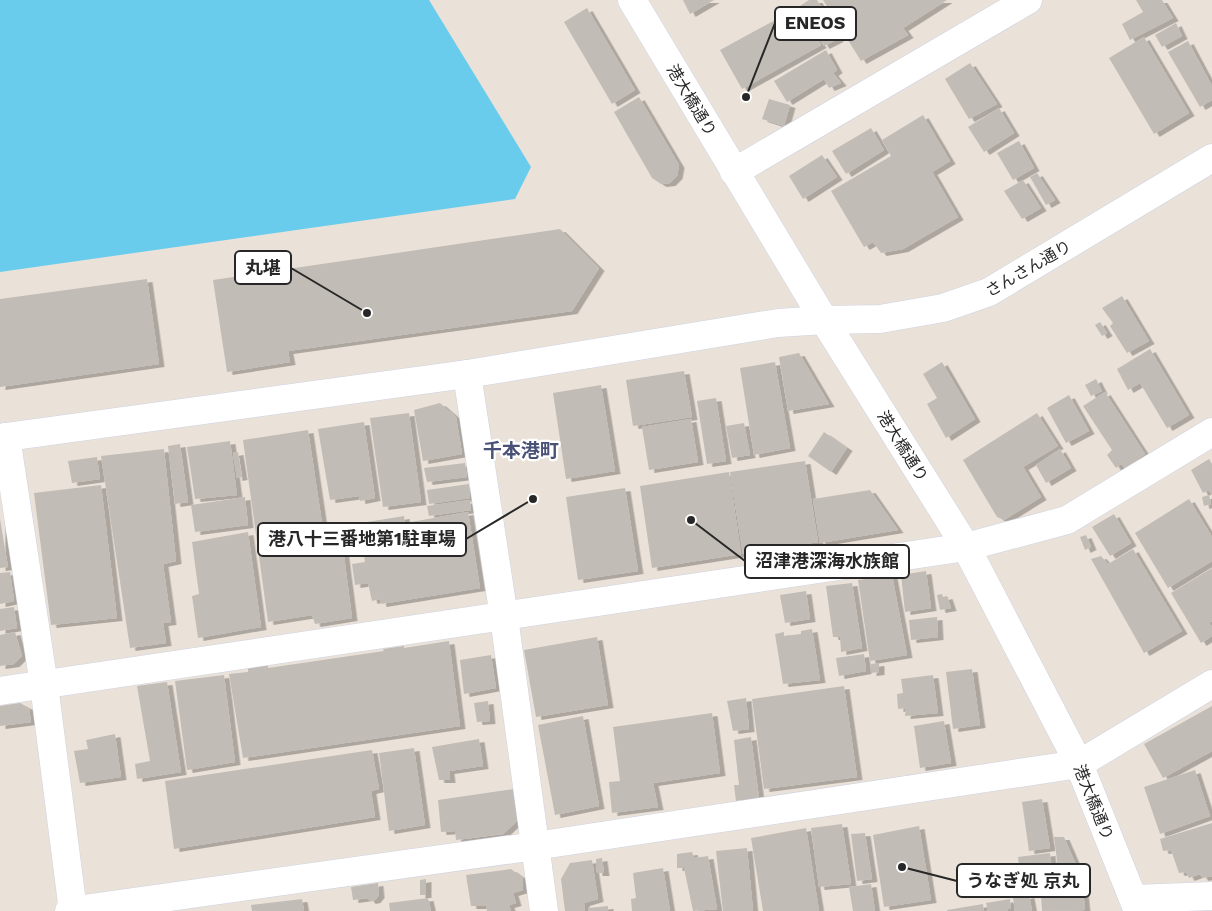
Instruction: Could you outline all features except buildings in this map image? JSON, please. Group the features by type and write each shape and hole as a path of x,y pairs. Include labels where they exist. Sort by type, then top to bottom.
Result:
{"street":[{"name":"港大橋通り","path":"632,0 824,320 966,547 1079,764 1136,905"},
{"path":"734,172 1028,0"},
{"name":"さんさん通り","path":"3,438 467,374 778,323 880,319 943,308 989,292 1212,158"},
{"path":"467,374 504,617 544,911"},
{"path":"0,691 966,547 1067,520 1212,432"},
{"path":"3,438 44,685 72,911 535,846 1079,764 1212,684"},
{"path":"1136,905 1212,896"}],"water":[{"path":"0,0 429,0 531,167 515,199 0,272"}],"place":[{"name":"ENEOS","path":"746,97"},
{"name":"丸堪","path":"367,313"},
{"name":"港八十三番地第1駐車場","path":"533,499"},
{"name":"沼津港深海水族館","path":"691,520"},
{"name":"うなぎ処 京丸","path":"902,867"}],"district":[{"name":"千本港町","path":"521,450"}]}
